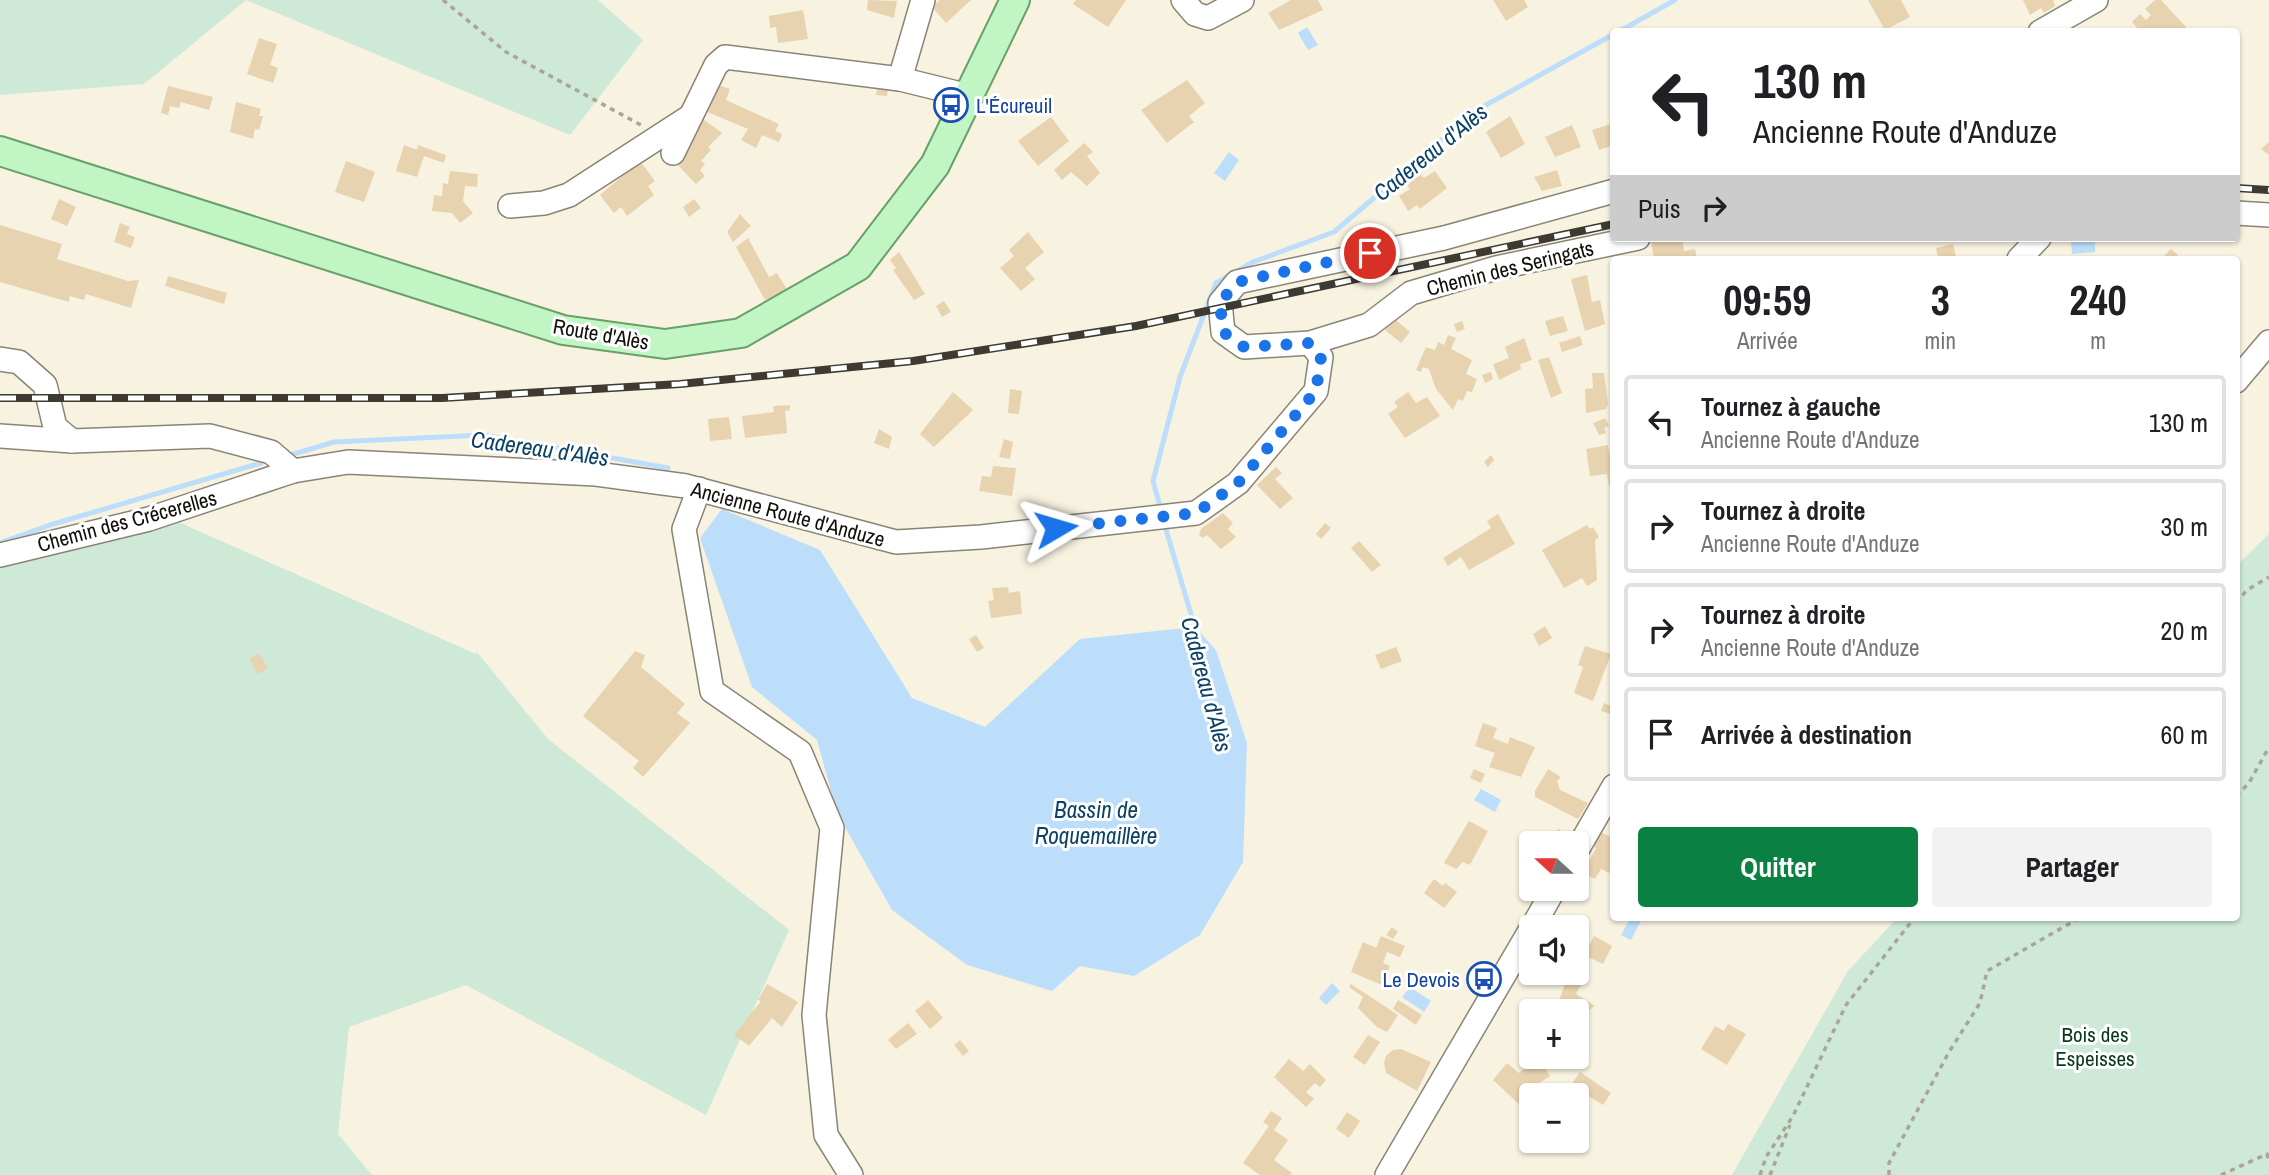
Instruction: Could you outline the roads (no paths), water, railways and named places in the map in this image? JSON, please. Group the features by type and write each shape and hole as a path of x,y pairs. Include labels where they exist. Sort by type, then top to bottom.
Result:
{"main road":[{"name":"Route d'Alès","path":"0,151 563,330 665,344 741,333 858,266 935,165 1015,0"}],"street":[{"path":"900,79 923,0"},
{"path":"1183,0 1195,14 1208,18 1242,0"},
{"path":"2047,28 2096,0"},
{"path":"673,153 716,65 726,57 900,79 970,96"},
{"path":"510,206 544,203 569,195 613,168 658,134 691,116"},
{"path":"1310,343 1244,347 1223,332 1220,303 1237,282 1444,238 1610,192"},
{"path":"2240,213 2269,215"},
{"name":"Chemin des Seringats","path":"1310,343 1369,325 1412,293 1496,268 1619,242"},
{"path":"2022,256 2035,242"},
{"path":"2240,376 2269,342"},
{"name":"Ancienne Route d'Anduze","path":"293,471 348,462 596,474 699,489 896,542 981,537 1196,513 1238,483 1316,391 1321,357 1310,343"},
{"path":"0,359 19,362 45,385 55,428 72,441"},
{"path":"0,436 72,441 210,436 271,452 293,471"},
{"name":"Chemin des Crécerelles","path":"0,555 149,519 293,471"},
{"path":"699,489 684,529 712,691 800,752 832,828 814,1015 826,1135 851,1175"},
{"path":"1588,831 1610,793"},
{"path":"1387,1175 1519,950"}],"water":[{"path":"1307,27 1318,45 1308,50 1298,33"},
{"path":"1229,152 1239,160 1225,181 1214,173"},
{"path":"2071,242 2095,242 2095,252 2072,254"},
{"name":"Bassin de Roquemaillère","path":"722,509 820,550 912,698 985,727 1080,639 1195,627 1216,650 1247,743 1243,862 1200,935 1134,976 1080,966 1052,991 967,965 892,910 837,813 817,740 752,687 700,538"},
{"path":"1481,789 1501,800 1495,812 1474,800"},
{"path":"1629,921 1641,921 1631,940 1621,935"},
{"path":"1332,983 1340,991 1326,1005 1319,998"},
{"path":"1410,987 1431,1001 1424,1012 1402,997"}],"waterway":[{"name":"Cadereau d'Alès","path":"1625,28 1675,0"},
{"name":"Cadereau d'Alès","path":"1161,510 1153,481 1180,377 1216,283 1253,262 1334,232 1477,110 1610,36"},
{"name":"Cadereau d'Alès","path":"287,456 334,442 484,435 668,468"},
{"name":"Cadereau d'Alès","path":"0,543 50,525 261,463"},
{"name":"Cadereau d'Alès","path":"1164,523 1196,631"}],"railway":[{"path":"2240,188 2269,190"},
{"path":"0,398 442,398 680,384 913,361 1136,326 1610,225"}],"place":[{"name":"L'Écureuil","path":"951,105"},
{"name":"Le Devois","path":"1484,979"}],"park label":[{"name":"Bois des Espeisses","path":"2095,1046"}]}
